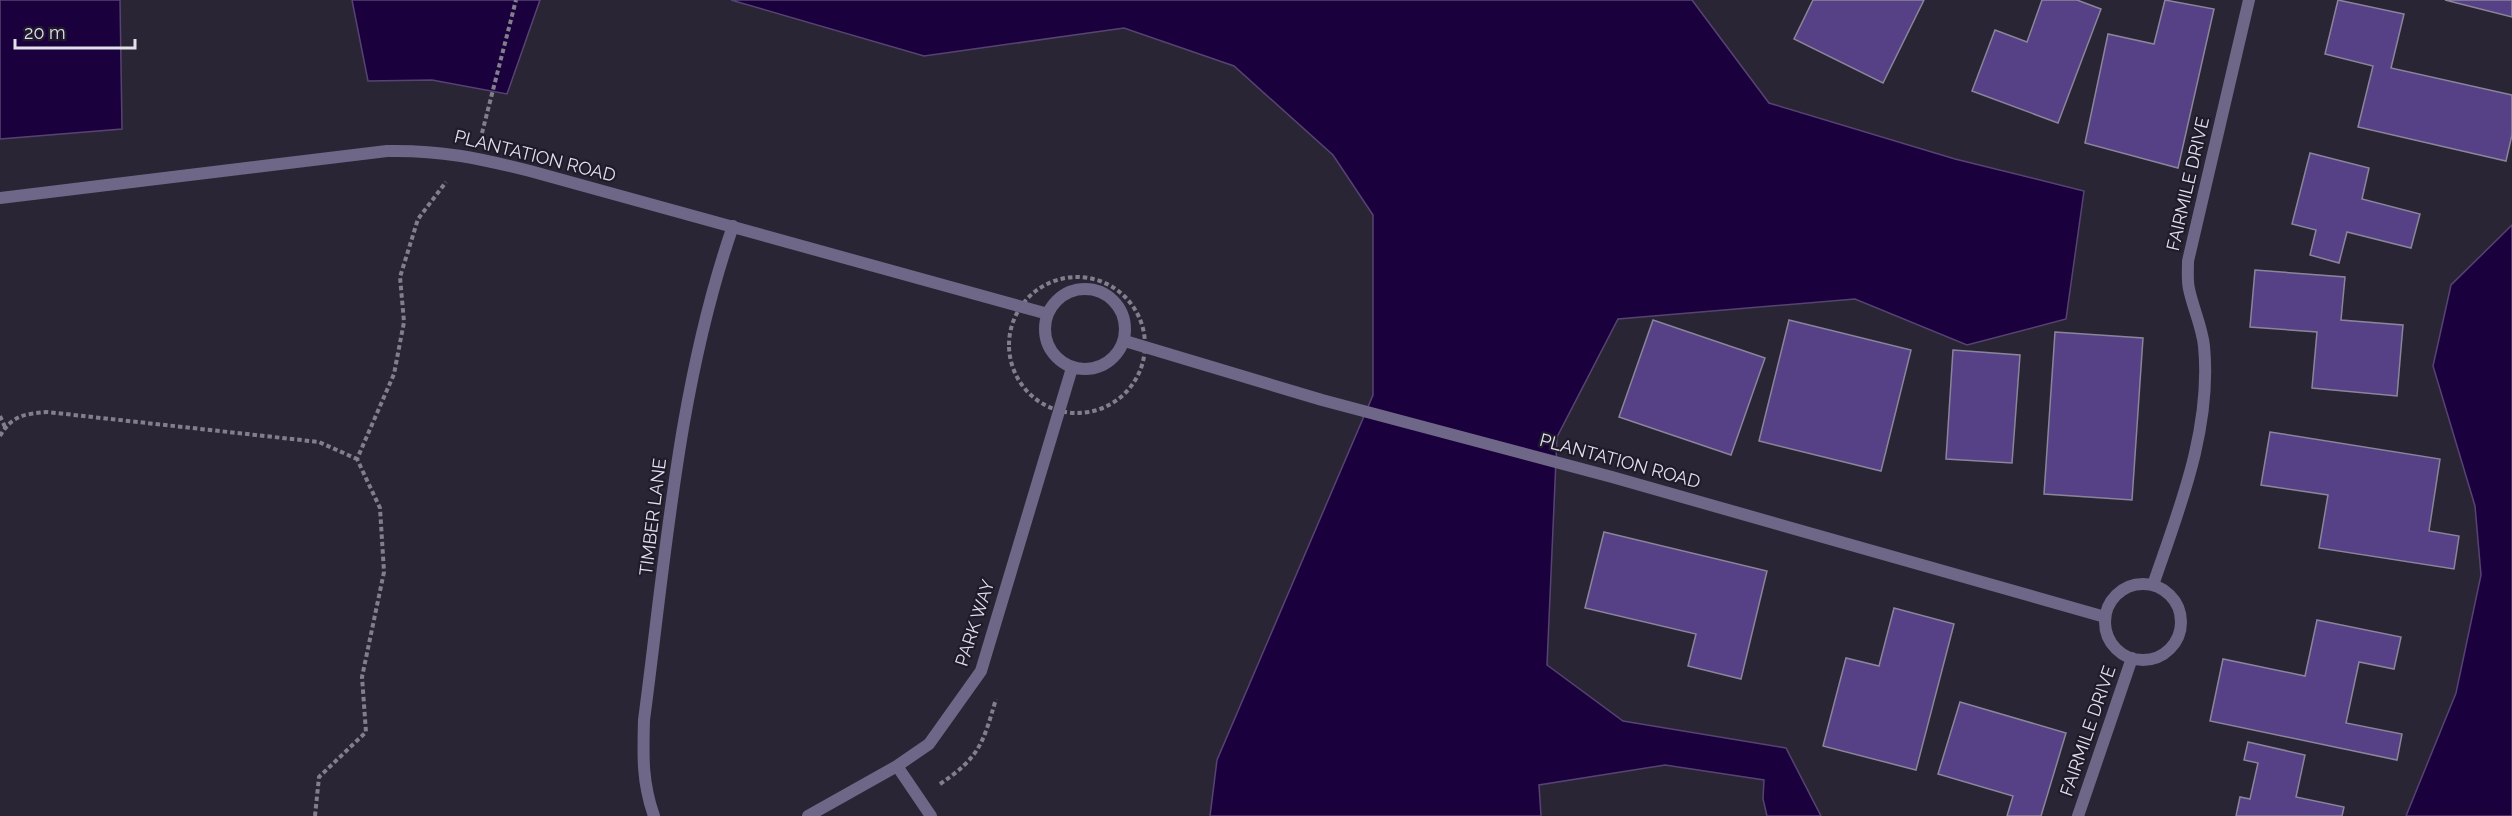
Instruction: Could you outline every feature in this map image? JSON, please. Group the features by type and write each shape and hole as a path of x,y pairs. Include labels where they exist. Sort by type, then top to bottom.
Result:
{"street":[{"name":"FAIRMILE DRIVE","path":"2153,585 2187,486 2196,452 2205,382 2204,344 2188,287 2188,261 2249,0"},
{"name":"PLANTATION ROAD","path":"0,198 387,150 427,150 466,154 1048,314"},
{"name":"TIMBER LANE","path":"654,816 645,790 645,720 686,405 712,287 733,226"},
{"path":"1084,289 1099,292 1112,299 1122,311 1126,326 1125,341 1113,359 1094,369 1072,368 1058,359 1048,346 1045,330 1048,314 1057,301 1069,293 1084,289"},
{"name":"PLANTATION ROAD","path":"1125,341 1322,400 1612,477 2105,617"},
{"name":"PARK WAY","path":"808,816 897,766 929,744 981,670 1072,368"},
{"path":"2140,583 2153,585 2166,591 2175,601 2181,626 2174,644 2164,653 2152,659 2132,658 2120,653 2111,643 2106,630 2105,617 2109,604 2128,587 2140,583"},
{"name":"FAIRMILE DRIVE","path":"2078,816 2132,658"},
{"path":"897,766 931,816"}],"path":[{"path":"481,138 516,0"},
{"path":"357,459 394,374 404,322 400,277 418,219 466,154"},
{"path":"0,436 5,427 21,414 47,412 319,442 357,459 380,508 384,572 362,677 366,732 319,777 315,816"},
{"path":"0,416 5,427"}],"shaded area":[{"path":"0,0 120,0 122,129 0,139"},
{"path":"352,0 540,0 507,94 432,80 368,81"},
{"path":"731,0 1692,0 1769,103 1955,159 2084,191 2066,319 1967,345 1855,299 1618,319 1557,437 1547,665 1623,721 1786,748 1821,816 1767,816 1763,799 1764,780 1665,765 1539,785 1541,816 1210,816 1217,760 1373,395 1373,215 1333,155 1234,66 1124,28 924,56"},
{"path":"2512,225 2512,816 2406,816 2456,693 2481,575 2475,506 2433,366 2451,285"}],"building":[{"path":"1813,0 1924,0 1883,83 1794,39"},
{"path":"2042,0 2077,0 2101,9 2058,123 1972,91 1995,30 2027,42"},
{"path":"2165,0 2214,9 2178,168 2085,143 2108,34 2154,44"},
{"path":"2338,0 2404,14 2391,68 2512,95 2512,135 2506,161 2358,127 2373,66 2325,54"},
{"path":"2445,0 2512,0 2512,17"},
{"path":"2310,153 2369,168 2362,199 2420,214 2411,248 2347,232 2339,263 2310,255 2316,230 2292,224"},
{"path":"2255,270 2345,277 2341,320 2403,325 2397,396 2312,388 2317,332 2250,327"},
{"path":"1653,320 1765,358 1731,455 1619,417"},
{"path":"1789,320 1911,350 1881,471 1759,441"},
{"path":"2055,332 2143,338 2132,500 2044,494"},
{"path":"1953,350 2020,355 2012,463 1946,459"},
{"path":"2270,432 2440,459 2429,531 2459,536 2454,569 2319,548 2328,495 2261,485"},
{"path":"1604,532 1767,571 1741,679 1688,666 1696,634 1585,608"},
{"path":"1894,608 1954,624 1916,770 1823,746 1846,658 1879,666"},
{"path":"2317,620 2401,637 2394,669 2359,662 2346,723 2402,734 2397,760 2210,721 2223,659 2305,676"},
{"path":"1960,702 2066,733 2041,816 2007,816 2013,796 1938,774"},
{"path":"2248,742 2305,755 2296,797 2344,807 2342,816 2236,816 2240,797 2250,799 2258,763 2244,760"}]}
